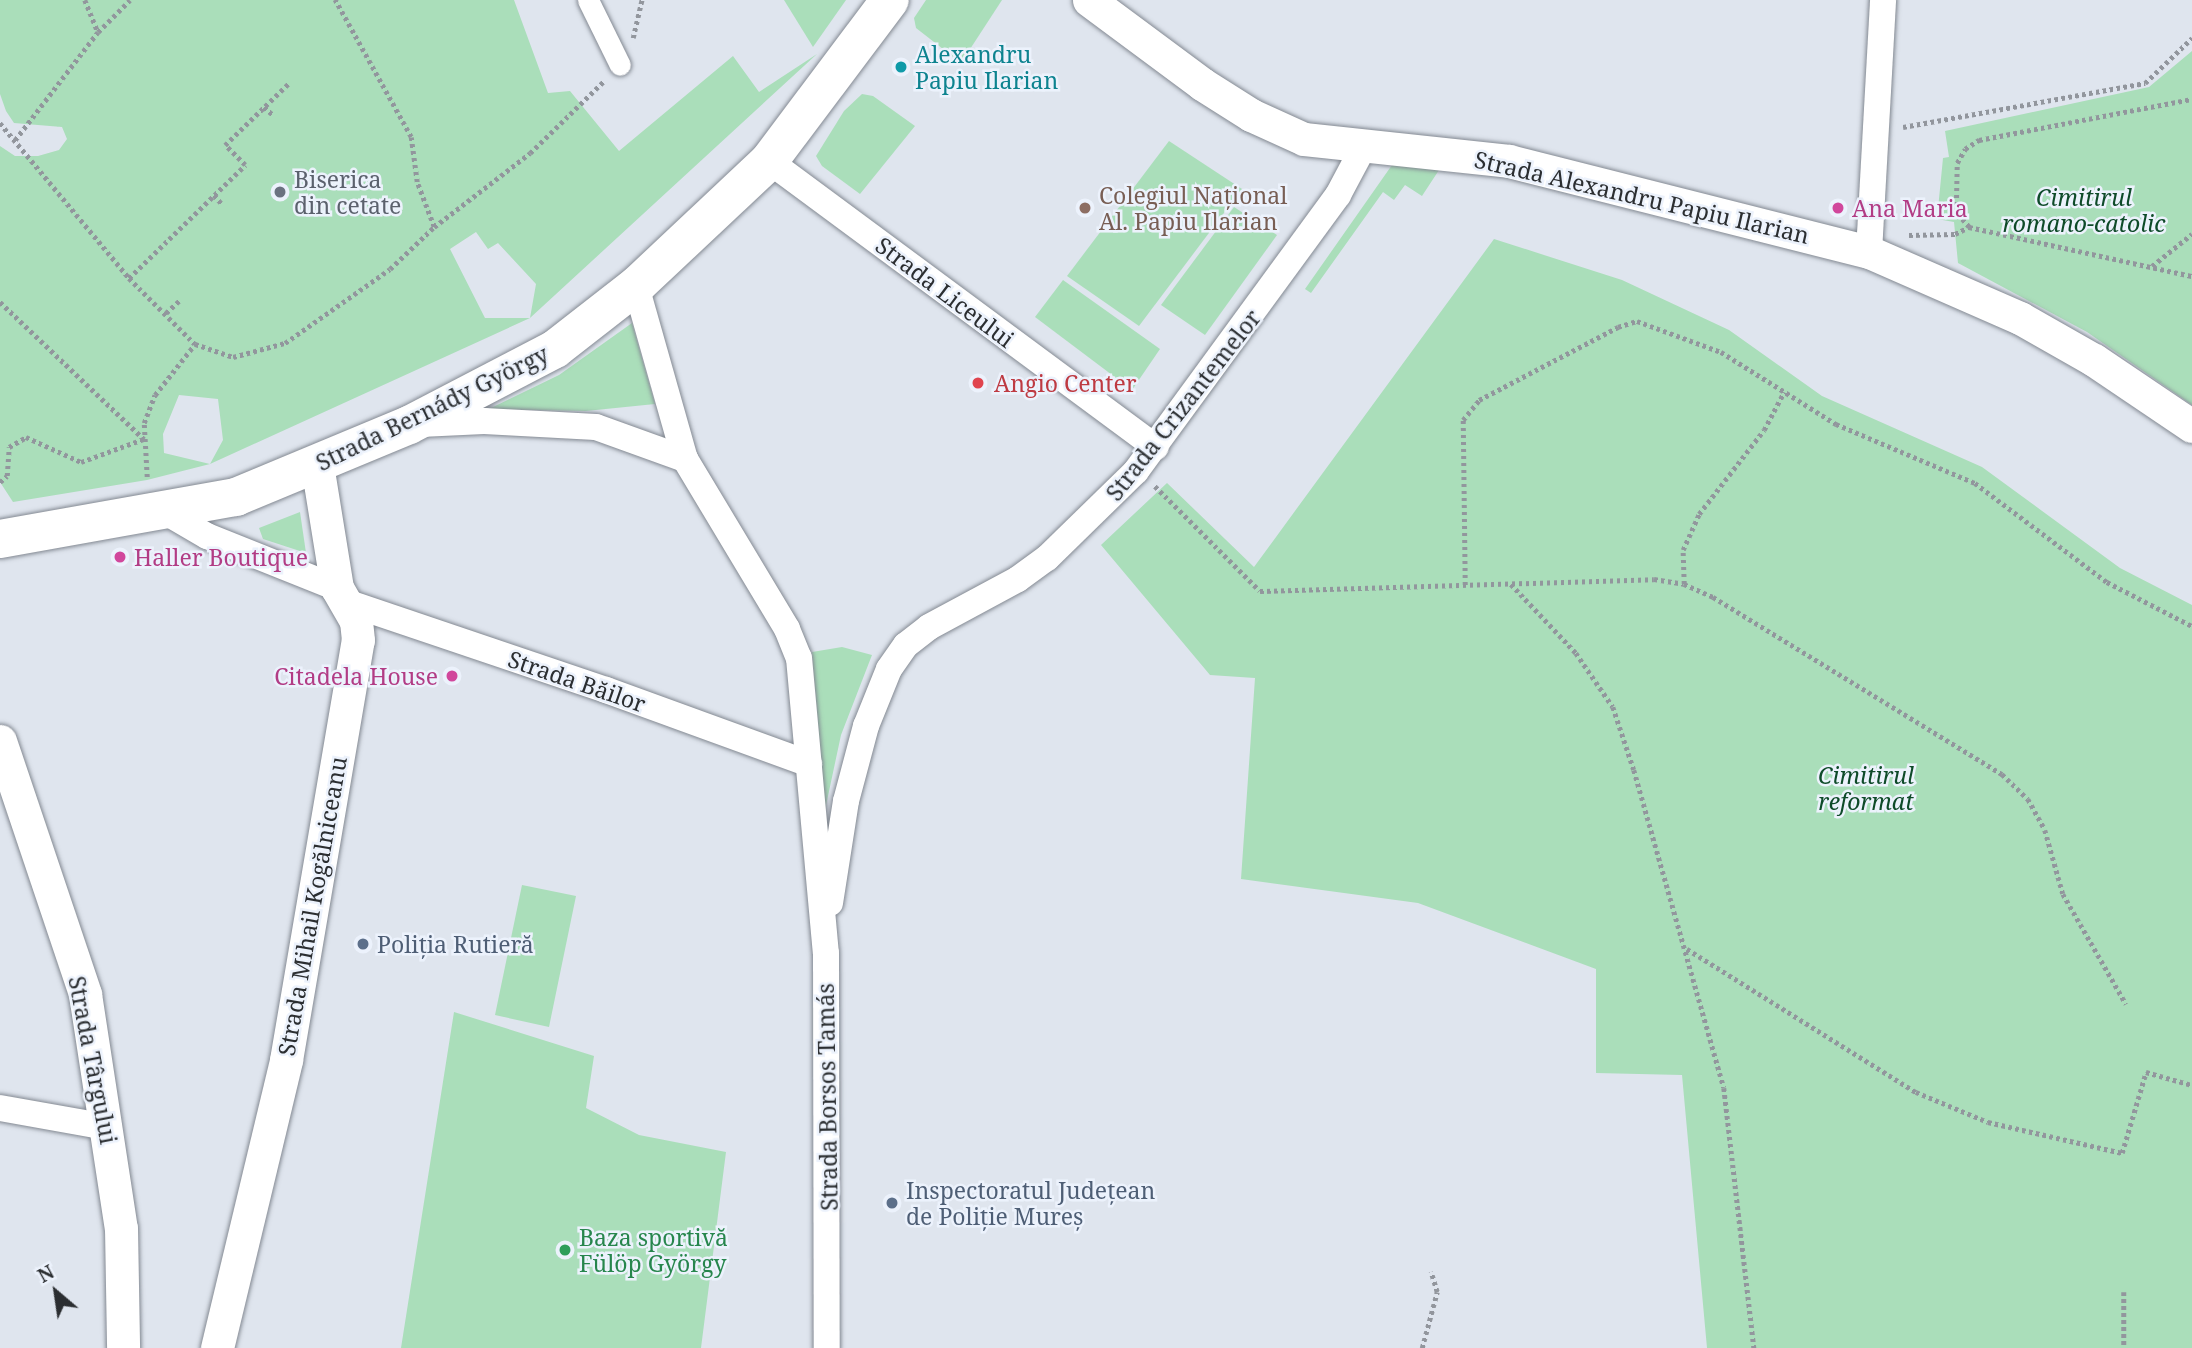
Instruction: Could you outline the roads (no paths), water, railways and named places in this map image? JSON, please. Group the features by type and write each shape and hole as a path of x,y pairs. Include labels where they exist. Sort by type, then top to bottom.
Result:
{"main road":[{"name":"Strada Bernády György","path":"0,539 236,497 409,425 555,349 636,286 769,161 890,0"}],"street":[{"path":"588,0 620,65"},
{"name":"Strada Alexandru Papiu Ilarian","path":"1089,0 1251,115 1304,138 1363,148 1426,149 1509,161 1869,252 2021,318 2094,360 2192,426"},
{"path":"1869,252 1883,0"},
{"name":"Strada Crizantemelor","path":"826,953 846,801 866,726 889,669 906,645 929,626 1018,579 1047,558 1103,506 1156,447 1338,195 1363,148"},
{"name":"Strada Liceului","path":"769,161 1156,447"},
{"name":"Strada Borsos Tamás","path":"636,286 685,459 795,648 809,764 814,847 826,953 827,1348"},
{"path":"409,425 484,421 596,427 685,459"},
{"name":"Strada Mihail Kogălniceanu","path":"217,1348 286,1060 356,653 356,621 340,594 317,465"},
{"name":"Strada Băilor","path":"164,511 207,536 340,594 809,764"},
{"name":"Strada Târgului","path":"0,741 85,994 121,1228 123,1348"},
{"path":"0,1108 107,1127"}],"place":[{"name":"Alexandru Papiu Ilarian","path":"901,67"},
{"name":"Biserica din cetate","path":"280,192"},
{"name":"Colegiul Național Al. Papiu Ilarian","path":"1085,208"},
{"name":"Ana Maria","path":"1838,208"},
{"name":"Angio Center","path":"978,383"},
{"name":"Haller Boutique","path":"120,557"},
{"name":"Citadela House","path":"452,676"},
{"name":"Poliția Rutieră","path":"363,944"},
{"name":"Inspectoratul Județean de Poliție Mureș","path":"892,1203"},
{"name":"Baza sportivă Fülöp György","path":"565,1250"}],"park label":[{"name":"Cimitirul romano-catolic","path":"2084,210"},
{"name":"Cimitirul reformat","path":"1866,788"}]}
